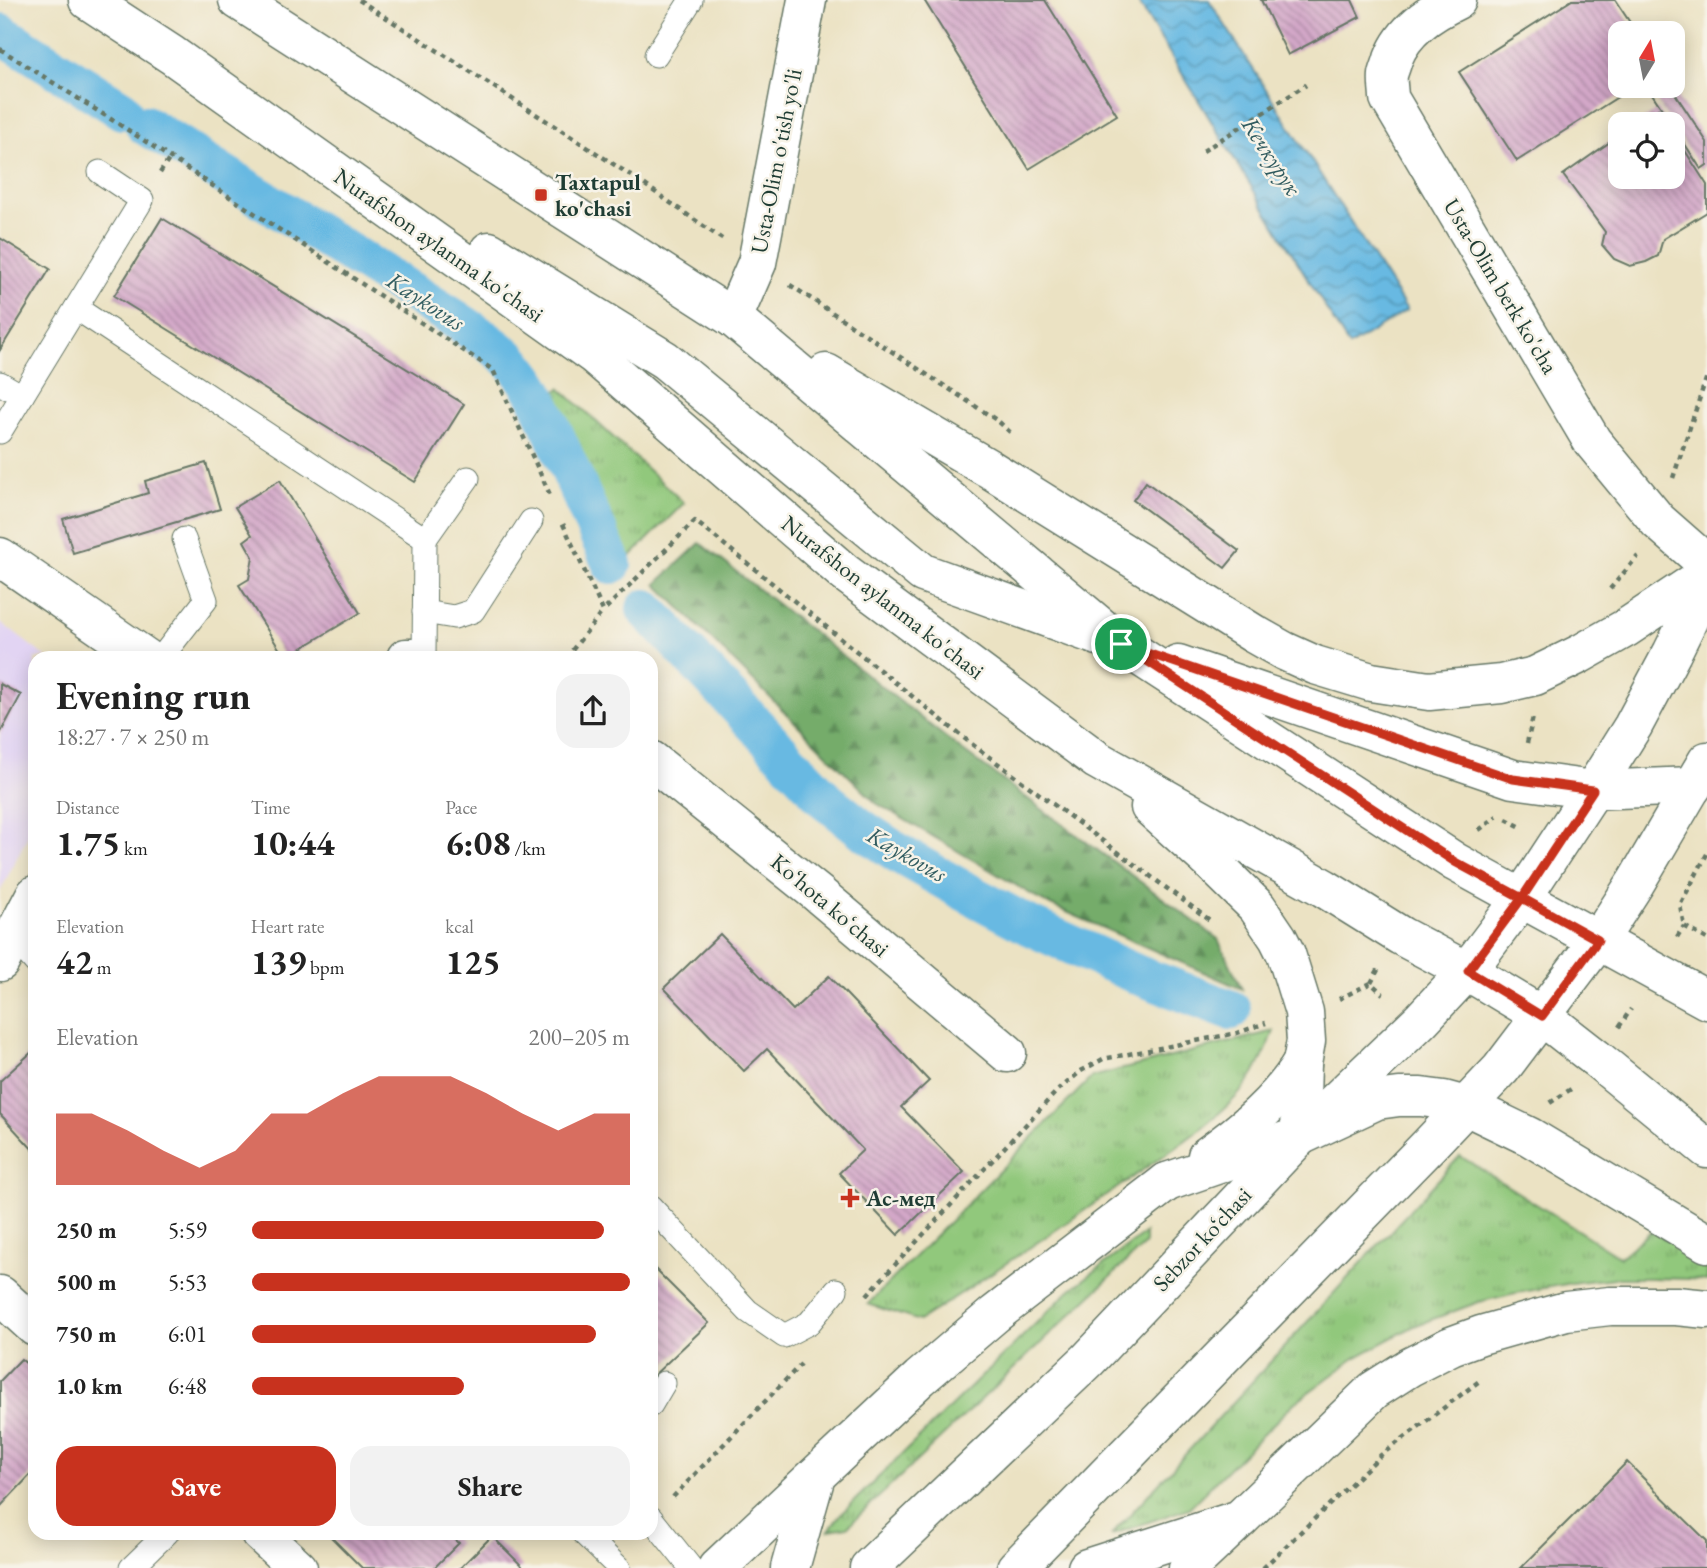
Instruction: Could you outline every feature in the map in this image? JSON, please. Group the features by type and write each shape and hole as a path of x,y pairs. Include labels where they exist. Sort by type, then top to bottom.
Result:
{"main road":[{"name":"Nurafshon aylanma ko'chasi","path":"88,0 172,55 594,355 845,573 1097,760 1324,888 1401,936 1468,971 1542,1016 1707,1149"},
{"path":"238,0 733,318 988,468 1254,634 1315,665 1371,682 1429,691 1501,684 1535,676 1580,654 1626,628 1707,574"},
{"name":"Usta-Olim o'tish yo'li","path":"733,318 757,263 807,0"},
{"name":"Usta-Olim berk ko'cha","path":"1457,0 1424,19 1407,34 1396,52 1388,75 1389,98 1592,441 1658,521 1707,565"},
{"path":"172,55 665,360 923,573 1513,779 1593,790 1700,774"},
{"path":"733,318 1121,644 1455,862 1707,1000"},
{"path":"0,557 136,651"},
{"name":"Sebzor ko‘chasi","path":"869,1568 1088,1360 1300,1136 1422,1020 1468,971 1522,898 1633,726 1707,582"},
{"path":"1097,760 1257,907 1286,954 1304,1012 1306,1041 1302,1063 1300,1136"},
{"name":"Koʻhota koʻchasi","path":"658,766 817,893 1007,1053"},
{"path":"1016,1568 1501,1069 1598,940 1700,774"},
{"path":"16,954 28,917"},
{"path":"717,1568 920,1378 995,1314 1167,1182 1251,1122 1290,1083 1302,1063"},
{"path":"1167,1182 1300,1136 1377,1100 1421,1097 1466,1106 1530,1137 1707,1243"},
{"path":"1,1299 28,1321"},
{"path":"1188,1568 1374,1390 1410,1367 1451,1346 1491,1331 1566,1311 1610,1306 1707,1309"},
{"path":"790,1568 816,1476"},
{"path":"1087,1568 1240,1519"},
{"path":"268,1540 298,1568"}],"lane":[{"path":"656,55 691,0"},
{"path":"0,432 142,200 100,172"},
{"path":"76,308 425,539"},
{"path":"0,383 22,397"},
{"path":"424,651 425,539 468,478"},
{"path":"424,612 454,617 473,611 531,521"},
{"path":"167,651 206,600 184,538"},
{"path":"658,1215 748,1311 784,1336 809,1323 836,1290"},
{"path":"658,1393 664,1383"},
{"path":"658,1527 691,1568"},
{"path":"131,1568 160,1540"},
{"path":"590,1540 620,1568"}],"path":[{"path":"359,0 635,178 757,263 998,421 1017,438"},
{"path":"0,49 493,370 551,496"},
{"path":"1203,151 1306,85"},
{"path":"1602,598 1636,560 1658,521 1707,376"},
{"path":"572,651 603,611 695,521 969,742 1218,926"},
{"path":"563,522 603,611"},
{"path":"1524,752 1534,716"},
{"path":"1477,832 1498,815"},
{"path":"1677,937 1684,926 1680,905 1707,854"},
{"path":"1684,926 1707,939"},
{"path":"1331,1003 1371,983 1381,964"},
{"path":"1371,983 1383,994"},
{"path":"1619,1027 1632,1009"},
{"path":"1056,1092 1081,1071 1103,1059 1237,1033 1277,1019"},
{"path":"1550,1103 1578,1085"},
{"path":"1263,1568 1381,1455 1491,1372"}],"shaded area":[{"path":"0,622 38,651 28,651 28,835 0,892"}],"green space":[{"path":"560,388 684,503 629,558 613,540 548,398"},
{"path":"700,543 959,748 1218,939 1242,989 1046,903 876,803 656,584"},
{"path":"1274,1031 1253,1076 1223,1110 1175,1148 1028,1249 919,1321 868,1304 1092,1077"},
{"path":"1460,1156 1620,1257 1651,1231 1707,1262 1707,1281 1615,1278 1578,1282 1479,1302 1414,1326 1355,1358 1294,1403 1189,1508 1111,1535"},
{"path":"1145,1233 1145,1244 847,1527 829,1530 841,1514 1070,1290"}],"water":[{"name":"Кечкурук","path":"1137,0 1209,0 1407,310 1349,346"}],"building":[{"path":"924,0 1045,0 1117,115 1029,169"},
{"path":"1261,0 1352,0 1360,17 1288,55"},
{"path":"1572,0 1615,0 1629,21 1608,21 1608,98 1616,98 1517,161 1459,72"},
{"path":"1655,98 1678,98 1707,142 1707,165 1701,169 1685,144 1685,112 1664,112"},
{"path":"1608,143 1608,189 1685,189 1685,151 1707,185 1707,212 1663,239 1658,256 1630,266 1614,259 1602,245 1605,232 1563,175"},
{"path":"162,218 464,404 415,482 114,296"},
{"path":"0,238 50,269 0,350"},
{"path":"206,463 220,509 73,553 63,519 148,493 145,481"},
{"path":"280,480 360,613 297,651 281,651 239,585 249,579 253,557 244,541 252,535 235,507"},
{"path":"1146,482 1239,551 1225,568 1133,500"},
{"path":"0,684 21,695 0,734"},
{"path":"720,934 793,1010 829,976 929,1081 901,1107 964,1172 898,1235 839,1173 863,1150 767,1049 744,1071 664,988"},
{"path":"28,1055 28,1144 0,1114 0,1081"},
{"path":"658,1272 709,1323 658,1371"},
{"path":"21,1359 28,1365 28,1477 0,1507 0,1381"},
{"path":"1627,1462 1707,1541 1707,1568 1521,1568"},
{"path":"334,1540 456,1540 459,1543 434,1568 362,1568"},
{"path":"488,1540 496,1540 522,1566 521,1568 460,1568"}],"waterway":[{"name":"Kaykovus","path":"0,33 122,110"},
{"name":"Kaykovus","path":"145,125 458,321 507,356 525,377 541,405 612,564"},
{"name":"Kaykovus","path":"646,609 827,801 862,829 901,855 1030,926 1138,975 1231,1010"}],"place":[{"name":"Taxtapul ko'chasi","path":"541,195"},
{"name":"Ас-мед","path":"850,1198"}],"route":[{"path":"1121,644 1455,862 1522,898 1468,971 1542,1016 1598,940 1522,898 1593,790 1513,779 1121,644"}]}
